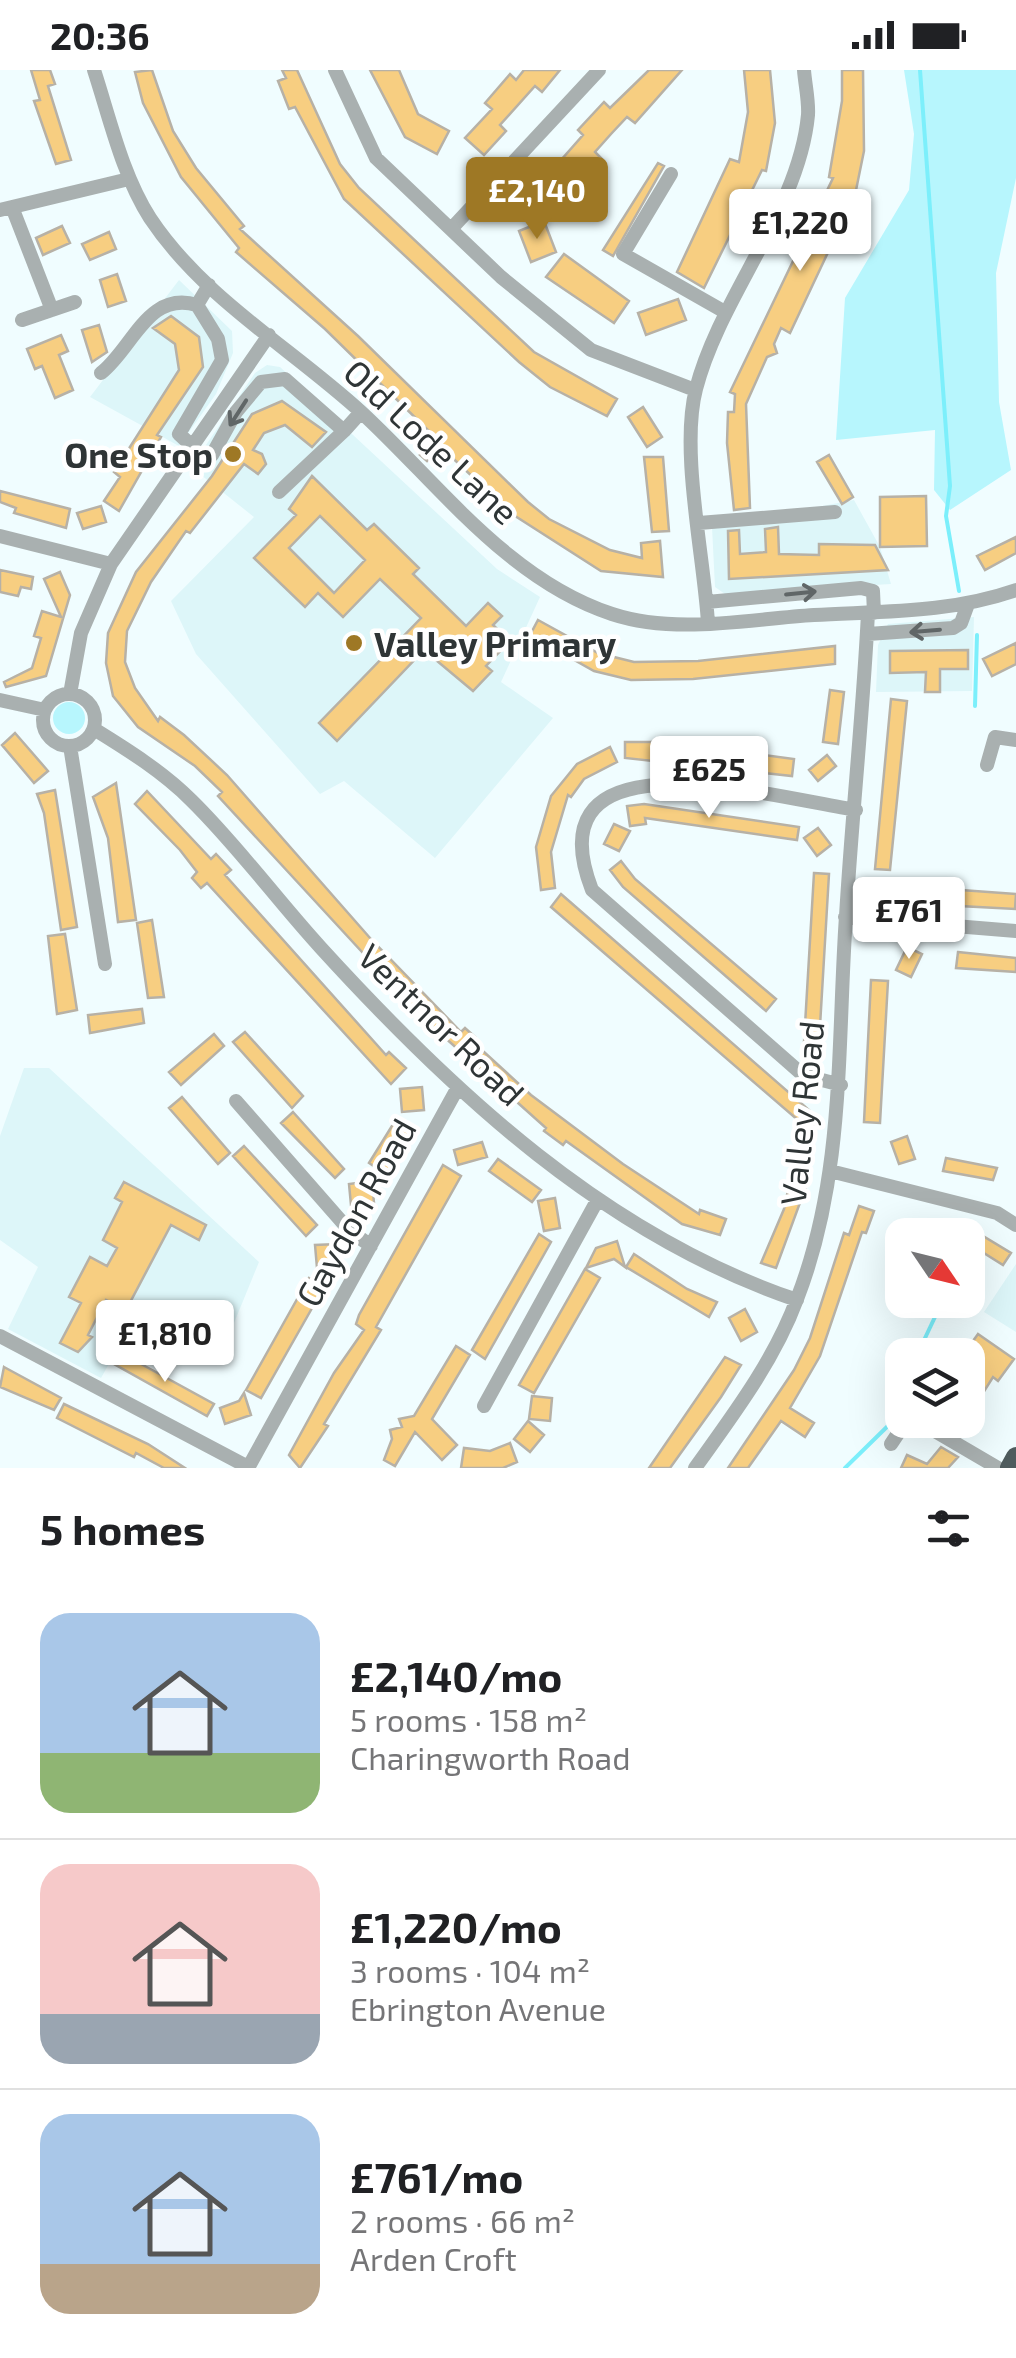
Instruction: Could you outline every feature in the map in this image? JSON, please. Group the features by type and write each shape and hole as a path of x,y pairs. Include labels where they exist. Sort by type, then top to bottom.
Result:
{"highway":[{"path":"1010,1468 1016,1457"}],"street":[{"name":"Old Lode Lane","path":"94,70 130,179 150,218 208,284 361,412 471,522 532,571 578,600 637,622 708,623 968,604 1016,590"},
{"path":"335,70 376,158 502,277 591,350 695,390"},
{"path":"452,228 598,70"},
{"path":"708,623 690,424 695,390 726,312 794,174 808,115 804,70"},
{"path":"671,174 623,254 726,312"},
{"path":"52,310 6,208 130,179"},
{"path":"197,305 208,284"},
{"path":"101,374 157,307 184,301 197,305 218,340 222,360 179,434 190,448 205,458 212,454 236,412 261,382 284,378 344,431"},
{"path":"22,320 75,302"},
{"path":"70,694 81,633 111,564 268,335"},
{"path":"279,492 361,412"},
{"path":"700,523 834,512"},
{"path":"0,536 111,564"},
{"path":"707,602 861,588 873,592 871,613"},
{"path":"868,634 954,628 961,623 968,604"},
{"name":"Valley Road","path":"695,1468 770,1358 797,1300 830,1171 841,1085 846,917 871,613"},
{"path":"70,694 92,707 94,728 86,740 70,746 55,742 46,732 45,710 52,700 70,694"},
{"path":"0,700 45,710"},
{"name":"Ventnor Road","path":"94,728 146,762 191,799 321,948 457,1089 598,1199 729,1277 797,1300"},
{"path":"987,765 995,737 1016,740"},
{"path":"70,746 105,964"},
{"path":"841,1085 803,1074 592,890 580,855 582,830 591,812 622,788 637,784 709,788 856,810"},
{"path":"846,917 1016,931"},
{"name":"Gaydon Road","path":"248,1468 457,1089"},
{"path":"236,1101 350,1230 372,1246"},
{"path":"830,1171 996,1213 1016,1224"},
{"path":"484,1406 598,1199"},
{"path":"0,1336 186,1430 248,1468"},
{"path":"891,1444 895,1438"},
{"path":"947,1438 998,1468"}],"shaded area":[{"path":"904,70 1016,70 1016,178 996,273 999,402 1011,470 950,510 934,490 935,430 836,440 845,298 909,190 914,134"},
{"path":"179,280 232,331 233,353 216,394 179,446 90,397"},
{"name":"Valley Primary","path":"267,365 280,367 497,569 540,597 501,682 553,718 435,858 344,781 320,794 196,654 171,601 254,517 191,467 255,373"},
{"path":"854,500 880,547 891,584 725,594 715,587 712,527"},
{"path":"974,617 972,691 876,692 878,645 888,624"},
{"path":"69,702 80,707 85,718 80,729 69,734 58,729 53,718 58,707"},
{"path":"24,1068 49,1068 259,1262 220,1357 137,1314 101,1378 8,1329 38,1267 0,1240 0,1136"},
{"path":"1016,1264 1016,1332 985,1310"}],"building":[{"path":"31,70 50,70 55,84 48,86 71,160 56,164 34,101 40,100"},
{"path":"152,70 173,131 196,168 244,226 240,229 358,336 528,502 549,519 610,550 642,558 641,543 660,541 663,577 601,571 512,514 441,447 427,461 420,455 436,438 325,329 236,252 239,248 181,177 143,103 135,72"},
{"path":"282,70 297,70 340,164 359,188 534,352 617,399 607,416 550,387 519,362 344,199 295,107 289,109 278,81 286,78"},
{"path":"370,70 399,70 418,114 449,131 437,154 405,137"},
{"path":"524,70 560,70 542,92 535,86 500,125 506,131 484,155 465,138 492,109 485,103 510,74 516,80"},
{"path":"649,70 682,70 635,123 627,117 611,134 595,152 602,159 575,188 568,181 540,213 512,206 546,163 553,169 583,135 578,130 604,102 610,108"},
{"path":"744,70 770,70 775,123 766,171 762,170 704,288 677,272 730,159 739,162 748,112"},
{"path":"842,70 863,70 864,151 855,195 790,333 781,328 774,344 777,353 767,357 746,404 750,508 734,510 727,443 728,412 734,412 735,394 730,392 833,178 829,177 842,101"},
{"path":"658,163 664,166 613,256 603,250"},
{"path":"544,221 556,252 531,262 519,231"},
{"path":"62,226 70,243 43,255 36,238"},
{"path":"109,232 116,249 90,260 82,244"},
{"path":"564,254 629,301 614,323 546,277"},
{"path":"117,274 126,301 108,307 100,280"},
{"path":"678,299 686,320 646,335 638,313"},
{"path":"171,316 199,337 203,367 157,435 161,437 119,511 104,501 120,477 114,472 179,370 175,344 153,328"},
{"path":"99,325 107,352 92,362 82,330"},
{"path":"61,335 68,351 59,355 73,390 55,398 42,366 35,369 27,349"},
{"path":"282,401 326,432 312,447 285,425 264,433 253,450 262,454 266,464 258,474 244,464 190,533 186,531 151,582 127,631 125,662 135,688 158,721 160,717 184,735 227,775 370,938 461,1032 465,1028 475,1037 472,1041 531,1095 623,1164 699,1214 700,1210 726,1219 720,1235 682,1224 566,1141 563,1145 544,1131 546,1128 423,1018 218,796 222,792 195,766 138,727 113,696 106,663 108,633 136,572 212,476 252,414"},
{"path":"643,407 662,437 647,447 628,417"},
{"path":"829,455 853,497 842,504 817,462"},
{"path":"644,457 663,457 669,531 652,532"},
{"path":"312,476 367,530 374,524 419,568 413,574 466,626 488,603 502,616 493,625 510,641 486,666 492,671 473,691 424,650 337,741 319,723 421,618 380,579 343,617 318,593 305,607 254,558 296,515 289,509","holes":["320,516 365,560 334,593 289,548"]},
{"path":"0,491 70,509 66,528 14,513 16,508 0,502"},
{"path":"926,496 927,546 880,547 880,497"},
{"path":"101,506 106,522 83,529 77,513"},
{"path":"778,527 779,554 819,555 819,544 875,545 888,570 729,579 728,531 739,530 740,554 766,552 765,529"},
{"path":"1016,537 1016,553 985,570 977,556"},
{"path":"0,570 33,577 31,589 21,587 18,596 0,592"},
{"path":"60,572 70,595 46,676 6,687 4,682 32,668 41,638 34,636 42,611 61,617 44,579"},
{"path":"538,620 598,653 634,662 698,661 835,646 835,664 693,679 631,680 594,671 530,635"},
{"path":"1016,643 1016,664 992,676 983,659"},
{"path":"968,650 968,669 940,669 940,692 925,692 926,672 890,673 890,651"},
{"path":"830,690 844,692 838,744 823,742"},
{"path":"891,699 907,701 890,870 875,869"},
{"path":"15,733 48,771 34,783 2,745"},
{"path":"625,742 666,742 794,759 792,776 625,758"},
{"path":"610,747 617,762 584,779 571,797 568,795 551,852 555,888 541,890 536,847 551,796 577,764"},
{"path":"827,755 836,766 818,781 809,770"},
{"path":"116,783 136,920 118,922 108,838 93,797"},
{"path":"55,790 77,927 61,930 44,813 37,794"},
{"path":"147,791 211,859 216,854 231,870 225,875 386,1055 389,1052 406,1068 391,1084 207,883 201,888 192,878 197,872 135,804"},
{"path":"644,804 799,827 797,840 645,818 646,824 630,826 627,806"},
{"path":"614,824 630,831 619,851 604,844"},
{"path":"818,828 831,845 817,856 804,838"},
{"path":"621,861 635,879 776,999 766,1011 623,887 610,870"},
{"path":"814,873 829,874 819,1043 804,1042"},
{"path":"915,879 919,901 902,904 898,882"},
{"path":"961,890 1016,894 1015,909 960,906"},
{"path":"561,894 809,1110 799,1121 551,907"},
{"path":"152,920 164,997 148,998 137,923"},
{"path":"65,934 77,1010 57,1014 48,936"},
{"path":"907,947 922,954 911,977 896,970"},
{"path":"958,952 1016,958 1016,972 956,968"},
{"path":"871,980 888,981 880,1123 864,1122"},
{"path":"142,1009 144,1023 90,1033 88,1015"},
{"path":"245,1032 303,1096 292,1108 233,1042"},
{"path":"214,1034 224,1046 181,1085 169,1072"},
{"path":"422,1087 424,1110 402,1112 400,1089"},
{"path":"182,1097 230,1153 218,1164 169,1108"},
{"path":"293,1112 344,1169 335,1178 281,1123"},
{"path":"395,1121 413,1133 387,1175 369,1163"},
{"path":"802,1125 816,1127 808,1181 776,1268 761,1263 784,1209"},
{"path":"907,1136 915,1159 899,1164 891,1142"},
{"path":"482,1142 487,1157 458,1165 454,1150"},
{"path":"244,1146 317,1225 306,1236 233,1156"},
{"path":"946,1158 997,1168 993,1180 943,1171"},
{"path":"498,1159 541,1190 532,1202 489,1171"},
{"path":"443,1165 461,1176 376,1327 381,1330 300,1468 289,1455 334,1373 364,1330 356,1324 359,1315"},
{"path":"372,1181 374,1203 351,1205 349,1184"},
{"path":"124,1182 206,1225 199,1240 171,1225 126,1310 106,1300 88,1335 92,1337 78,1352 60,1343 81,1303 69,1297 90,1257 107,1266 117,1248 103,1240 122,1202 115,1198"},
{"path":"555,1198 560,1228 544,1231 538,1201"},
{"path":"859,1206 874,1211 866,1233 862,1232 820,1356 790,1408 814,1423 805,1437 781,1421 748,1468 728,1468 794,1370 810,1338 844,1233 849,1235"},
{"path":"539,1234 551,1242 485,1359 472,1350"},
{"path":"985,1237 1011,1253 1003,1265 985,1254"},
{"path":"617,1241 625,1267 614,1259 586,1268 596,1248"},
{"path":"337,1244 338,1266 317,1268 315,1245"},
{"path":"634,1254 687,1289 717,1302 709,1317 626,1267"},
{"path":"585,1269 600,1278 534,1393 519,1385"},
{"path":"309,1278 324,1287 261,1398 246,1390"},
{"path":"745,1309 757,1332 741,1341 729,1318"},
{"path":"985,1339 1014,1359 998,1381 993,1377 985,1390"},
{"path":"456,1346 470,1355 432,1419 457,1445 442,1460 415,1432 395,1466 384,1460 392,1439 390,1430 402,1427 399,1419 414,1416"},
{"path":"121,1353 214,1404 207,1416 114,1364"},
{"path":"725,1357 741,1365 721,1397 670,1468 649,1468"},
{"path":"4,1367 61,1398 54,1410 0,1387"},
{"path":"244,1393 251,1415 225,1424 220,1408 239,1401"},
{"path":"532,1396 552,1398 550,1421 529,1419"},
{"path":"64,1404 148,1444 185,1468 164,1468 136,1453 134,1457 57,1418"},
{"path":"528,1421 544,1435 530,1452 514,1439"},
{"path":"510,1443 517,1462 503,1468 461,1468 464,1448 490,1451"},
{"path":"941,1447 958,1457 948,1468 901,1468 907,1455 927,1464"}],"waterway":[{"path":"920,70 950,486 946,516 959,591"},
{"path":"975,706 977,635"},
{"path":"925,1338 934,1318"},
{"path":"845,1468 885,1429"}],"place":[{"name":"One Stop","path":"233,454"},
{"name":"Valley Primary","path":"354,643"}]}
